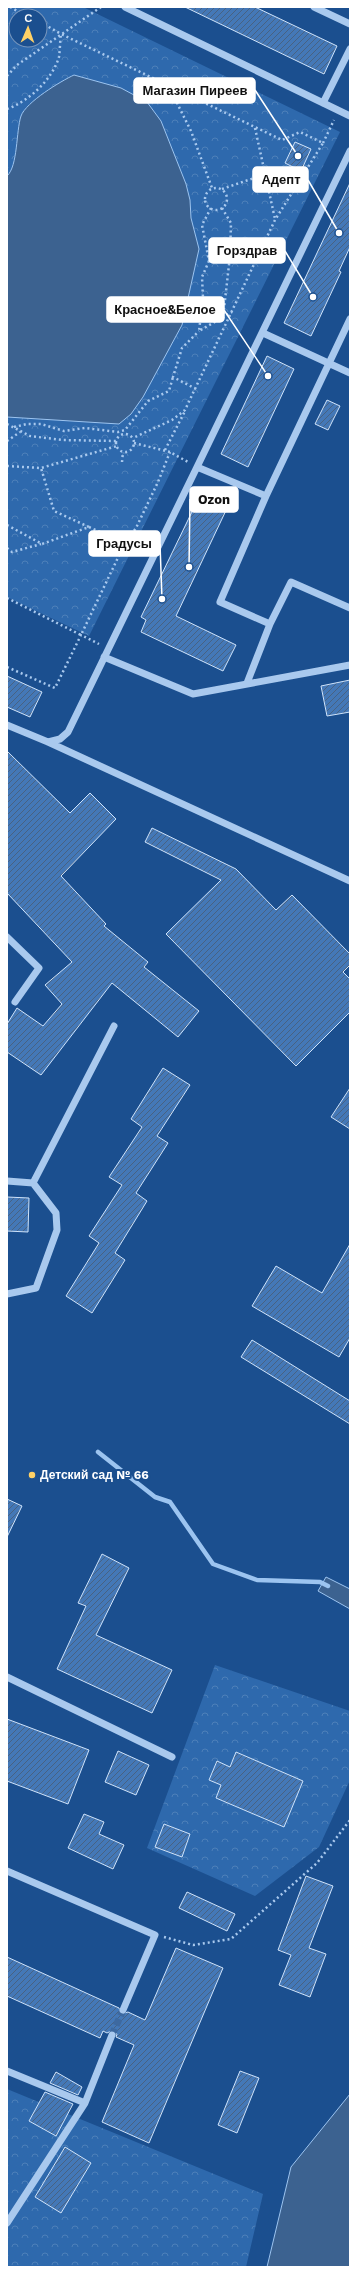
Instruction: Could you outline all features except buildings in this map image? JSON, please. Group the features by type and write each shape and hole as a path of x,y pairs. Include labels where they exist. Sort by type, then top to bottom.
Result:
{"street":[{"path":"125,7 350,116"},
{"path":"314,7 350,24"},
{"path":"323,103 350,49"},
{"path":"48,742 60,739 68,732 350,151"},
{"path":"270,624 220,602 266,496 350,318"},
{"path":"262,333 350,373"},
{"path":"197,468 266,496"},
{"path":"247,683 270,624 291,582 350,608"},
{"path":"104,657 193,694 228,689 247,683 350,665"},
{"path":"7,725 48,742 350,881"},
{"path":"7,936 39,968 15,1002"},
{"path":"33,1184 114,1026"},
{"path":"7,1181 33,1184 56,1213 57,1230 36,1288 7,1294"},
{"path":"7,1677 172,1758"},
{"path":"7,1871 155,1935 123,2010"},
{"path":"7,2223 85,2103 112,2035"},
{"path":"7,2071 85,2103"}],"path":[{"path":"7,76 17,65 101,7"},
{"path":"48,27 170,88 282,140 300,132 323,143"},
{"path":"7,109 19,105 49,78 59,56 61,34"},
{"path":"170,88 191,131 212,188"},
{"path":"165,450 196,389 275,220 323,143 338,111"},
{"path":"255,128 275,220"},
{"path":"212,188 221,189 266,174"},
{"path":"211,208 205,199 206,195 212,188"},
{"path":"221,189 225,192 227,201 222,208"},
{"path":"211,208 222,208"},
{"path":"199,331 203,298 202,276 209,260 202,225 211,208"},
{"path":"222,208 231,223 230,256 223,318"},
{"path":"209,260 230,256 263,246"},
{"path":"203,298 224,309"},
{"path":"123,452 116,446 116,440 134,420 148,401 168,390 182,348 199,331 232,312"},
{"path":"173,377 196,389"},
{"path":"133,438 172,420 185,410"},
{"path":"7,424 30,436 62,440 116,440"},
{"path":"14,427 27,424 41,424 64,431 85,428 130,435 133,438 134,443 129,451 123,452"},
{"path":"7,441 20,432"},
{"path":"134,443 165,450 197,468"},
{"path":"7,466 41,468 116,446"},
{"path":"122,462 123,452"},
{"path":"7,667 55,688 125,544 136,528 170,452"},
{"path":"41,468 54,511 125,544"},
{"path":"7,525 42,544"},
{"path":"7,548 12,552 42,544 89,526"},
{"path":"7,598 108,649"},
{"path":"155,1935 193,1945 231,1939 317,1863 350,1820"}],"green space":[{"path":"7,7 83,7 340,132 89,636 7,597"},
{"path":"215,1665 350,1711 350,1780 319,1847 255,1896 147,1848"},
{"path":"7,2089 263,2194 246,2267 7,2267"}],"shaded area":[{"path":"74,75 121,88 147,102 161,121 186,184 190,200 191,218 199,249 182,325 143,397 131,414 119,424 7,417 7,176 13,165 19,122 24,110 44,92"},
{"path":"326,1577 350,1589 350,1609 318,1591"},
{"path":"350,2094 350,2267 267,2267 291,2167"}],"waterway":[{"path":"98,1452 155,1497 170,1502 213,1564 257,1580 320,1582 328,1586"}],"tunnel":[{"path":"112,2035 123,2010"}],"place":[{"name":"Магазин Пиреев","path":"298,156"},
{"name":"Адепт","path":"339,233"},
{"name":"Горздрав","path":"313,297"},
{"name":"Красное&Белое","path":"268,376"},
{"name":"Ozon","path":"189,567"},
{"name":"Градусы","path":"162,599"},
{"name":"Детский сад № 66","path":"32,1475"}]}
